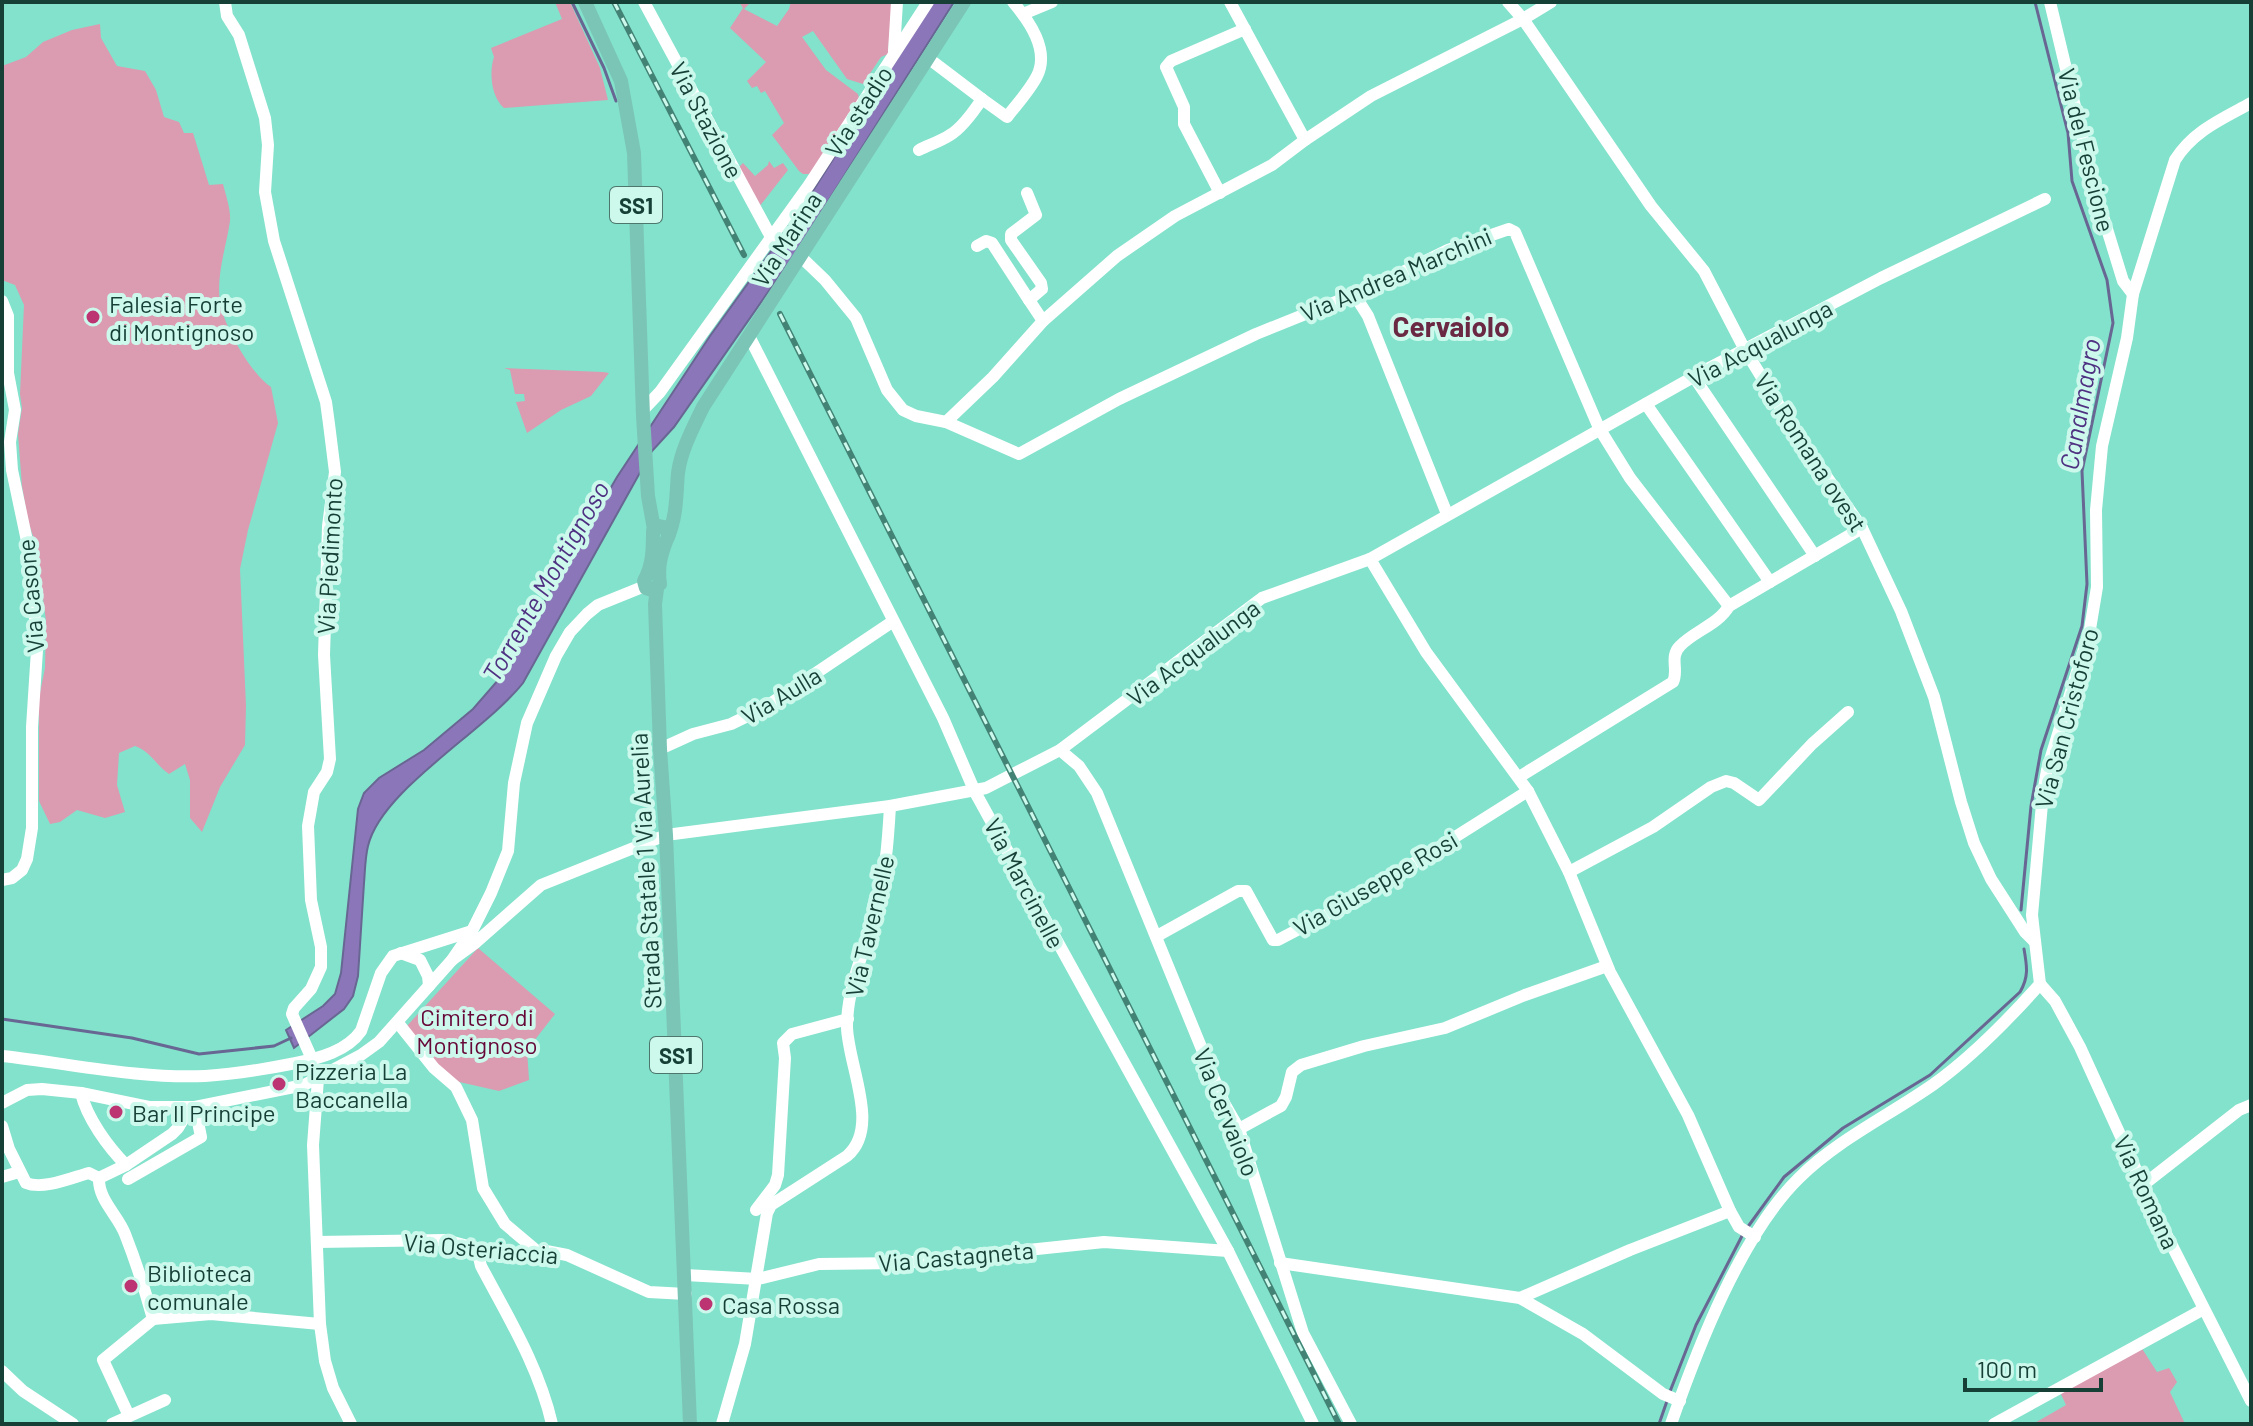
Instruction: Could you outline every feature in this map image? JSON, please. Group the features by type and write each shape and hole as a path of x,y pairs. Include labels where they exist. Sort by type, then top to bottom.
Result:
{"main road":[{"name":"SS1","path":"585,2 621,81 629,118 634,165 642,414 651,513 663,530"},
{"name":"Via Marina","path":"663,530 676,512 678,471 684,449 703,407 964,2"},
{"name":"Strada Statale 1 Via Aurelia","path":"663,530 658,575 660,584 651,589 666,835 690,1424"}],"street":[{"name":"Via Piedimonto","path":"225,2 227,16 239,35 264,116 268,145 265,192 274,241 326,402 335,472 328,526 324,655 330,759 327,772 314,792 308,826 311,900 322,957 316,981 294,1008 294,1019 310,1055"},
{"name":"Via Stazione","path":"644,2 771,237"},
{"path":"894,57 897,2"},
{"name":"Via stadio","path":"642,414 818,173 928,2"},
{"path":"928,58 1007,117 1038,75 1040,49 1023,14 1013,2"},
{"path":"1023,14 1052,2"},
{"path":"1230,2 1305,140"},
{"name":"Via Romana ovest","path":"1508,2 1523,19 1651,206 1704,271 1745,350 1791,425 1862,528 1901,611 1934,697 1974,843 1991,879 2025,932 2035,942"},
{"path":"801,257 825,280 856,318 893,400 903,410 916,416 946,422 993,377 1043,321 1117,256 1175,216 1272,165 1371,96 1551,2"},
{"name":"Via del Fescione","path":"2050,2 2095,190 2123,281 2133,294"},
{"path":"1220,193 1184,124 1184,107 1166,67 1171,61 1245,29"},
{"path":"919,150 951,135 956,127 969,119 982,99"},
{"name":"Via San Cristoforo","path":"2040,984 2032,915 2043,793 2047,770 2090,629 2097,587 2096,510 2102,446 2127,338 2133,294 2175,160 2184,145 2199,132 2251,103"},
{"path":"1027,193 1036,215 1011,234 1011,240 1041,283 1042,289 1029,300"},
{"name":"Via Acqualunga","path":"452,960 541,885 666,835 890,806 980,790 1060,750 1262,598 1370,559 1694,377 1881,278 2045,199"},
{"name":"Via Andrea Marchini","path":"946,422 1019,454 1161,378 1256,334 1354,294 1448,250 1509,229 1515,232 1599,428 1630,478 1729,606"},
{"path":"977,246 986,241 992,243 1043,321"},
{"path":"1354,294 1368,316 1447,514"},
{"name":"Via Casone","path":"2,301 8,316 8,373 15,410 10,442 12,470 31,560 37,650 32,727 32,828 22,870 12,878 2,880"},
{"name":"Via Marcinelle","path":"749,336 892,622 1228,1251 1313,1424"},
{"path":"1694,377 1815,556"},
{"path":"1646,404 1770,582"},
{"path":"1519,777 1673,682 1677,673 1674,658 1680,646 1720,617 1729,606 1862,528"},
{"path":"1370,559 1426,652 1528,791 1569,872 1607,966 1688,1115 1730,1211 1739,1227 1753,1236"},
{"path":"2,1103 27,1090 81,1093 149,1107 193,1108 271,1093 318,1079 379,1042 452,960 472,931 508,851 520,750 539,691 556,656 578,622 598,605 617,596 651,589"},
{"name":"Via Aulla","path":"660,749 693,734 731,724 764,708 892,622"},
{"path":"1569,872 1653,827 1711,787 1726,781 1759,800 1812,744 1848,712"},
{"name":"Via Cervaiolo","path":"1060,750 1079,766 1097,793 1224,1103 1239,1129 1303,1333 1351,1424"},
{"name":"Via Giuseppe Rosi","path":"1157,936 1238,891 1246,891 1273,940 1278,940 1360,897 1528,791"},
{"name":"Via Tavernelle","path":"722,1424 745,1344 758,1279 764,1225 771,1205 847,1156 862,1136 862,1112 850,1053 848,1019 852,982 875,915 887,862 890,806"},
{"path":"2,1056 202,1076 258,1071 350,1045 361,1031 387,961 400,953 472,931"},
{"path":"400,953 420,960 429,986"},
{"path":"1239,1129 1281,1106 1292,1072 1301,1065 1364,1046 1445,1028 1607,966"},
{"path":"1671,1424 1673,1398 1693,1363 1753,1236 1779,1201 1800,1177 1826,1156 1953,1069 2040,984"},
{"name":"Via Romana","path":"2040,984 2055,1001 2080,1047 2202,1310 2251,1401"},
{"path":"756,1210 775,1185 778,1175 785,1058 783,1043 792,1034 848,1019"},
{"path":"398,1023 428,1061 456,1087 472,1120 483,1188 505,1224 537,1251"},
{"path":"318,1079 313,1145 320,1324 329,1374 351,1424"},
{"path":"81,1093 98,1128 126,1165"},
{"path":"2143,1185 2239,1110 2251,1105"},
{"path":"99,1178 126,1165 167,1138 193,1108"},
{"path":"128,1179 201,1137 193,1108"},
{"path":"2,1126 26,1183 33,1186 89,1173 99,1178"},
{"path":"167,1138 176,1152"},
{"path":"2,1177 19,1172"},
{"path":"99,1178 98,1190 124,1230 142,1277 153,1319"},
{"path":"1520,1298 1730,1211"},
{"name":"Via Osteriaccia","path":"317,1242 445,1240 503,1255 537,1251 567,1255 649,1292 686,1294"},
{"name":"Via Castagneta","path":"685,1275 758,1279 819,1264 903,1263 1104,1242 1228,1251"},
{"path":"477,1249 481,1266 533,1366 552,1424"},
{"path":"1280,1263 1520,1298 1605,1348 1673,1398"},
{"path":"1994,1424 2202,1310"},
{"path":"129,1416 103,1360 153,1319 211,1314 320,1324"},
{"path":"2,1371 23,1391 73,1424"},
{"path":"112,1424 165,1400"}],"green space":[{"path":"555,2 570,2 600,68 608,100 504,108 496,98 492,84 494,57 491,48 562,19"},
{"path":"739,2 751,2 744,9 777,26 791,2 892,2 888,54 881,57 863,84 847,79 813,31 802,37 826,70 858,94 859,98 821,162 810,174 799,171 772,135 784,123 765,91 761,93 757,86 752,88 747,81 766,62 730,28 743,8"},
{"path":"100,24 101,38 117,66 145,71 156,90 164,117 179,122 184,133 193,133 209,185 223,184 230,217 219,282 222,312 247,360 271,387 278,423 240,569 245,745 220,787 202,832 190,818 190,780 185,764 169,774 145,751 135,746 119,753 117,785 125,812 105,818 77,810 60,822 50,824 39,801 39,698 45,668 46,621 36,545 22,486 18,434 22,408 24,305 15,285 2,280 2,66 26,57 43,42 72,30"},
{"path":"769,161 774,168 783,163 788,170 759,207 738,168 743,163 755,176"},
{"path":"504,368 609,373 591,396 561,410 527,433 516,402 525,401 524,394 515,394 510,370"},
{"name":"Cimitero di Montignoso","path":"478,948 555,1014 527,1050 529,1080 499,1091 455,1081 431,1062 406,1027"},
{"path":"2141,1347 2157,1372 2169,1368 2177,1382 2170,1392 2185,1424 2033,1424 2066,1405 2060,1392"}],"shaded area":[{"path":"933,2 954,2 794,255 674,427 652,451 523,683 506,702 412,783 377,825 366,855 358,976 353,996 344,1009 294,1048 286,1030 323,1006 335,994 341,973 358,809 364,793 379,778 424,750 473,709 500,678 617,477 710,336 802,208"}],"waterway":[{"path":"247,2 262,2"},
{"path":"572,2 604,68 616,101"},
{"name":"Canalmagro","path":"2021,910 2031,806 2041,750 2082,626 2087,584 2082,471 2113,323 2107,280 2072,181 2068,133 2035,2"},
{"path":"1747,1228 1784,1177 1843,1128 1930,1075 2020,992 2026,971 2024,949"},
{"name":"Torrente Montignoso","path":"2,1019 132,1038 199,1054 274,1046 291,1038"},
{"path":"1669,1394 1696,1325 1743,1234"},
{"path":"1659,1424 1667,1401"}],"railway":[{"path":"614,2 744,255"},
{"path":"780,314 1339,1424"}],"place":[{"name":"Falesia Forte di Montignoso","path":"93,317"},
{"name":"Pizzeria La Baccanella","path":"279,1084"},
{"name":"Bar Il Principe","path":"116,1112"},
{"name":"Biblioteca comunale","path":"131,1286"},
{"name":"Casa Rossa","path":"706,1304"}],"district":[{"name":"Cervaiolo","path":"1451,326"}]}
